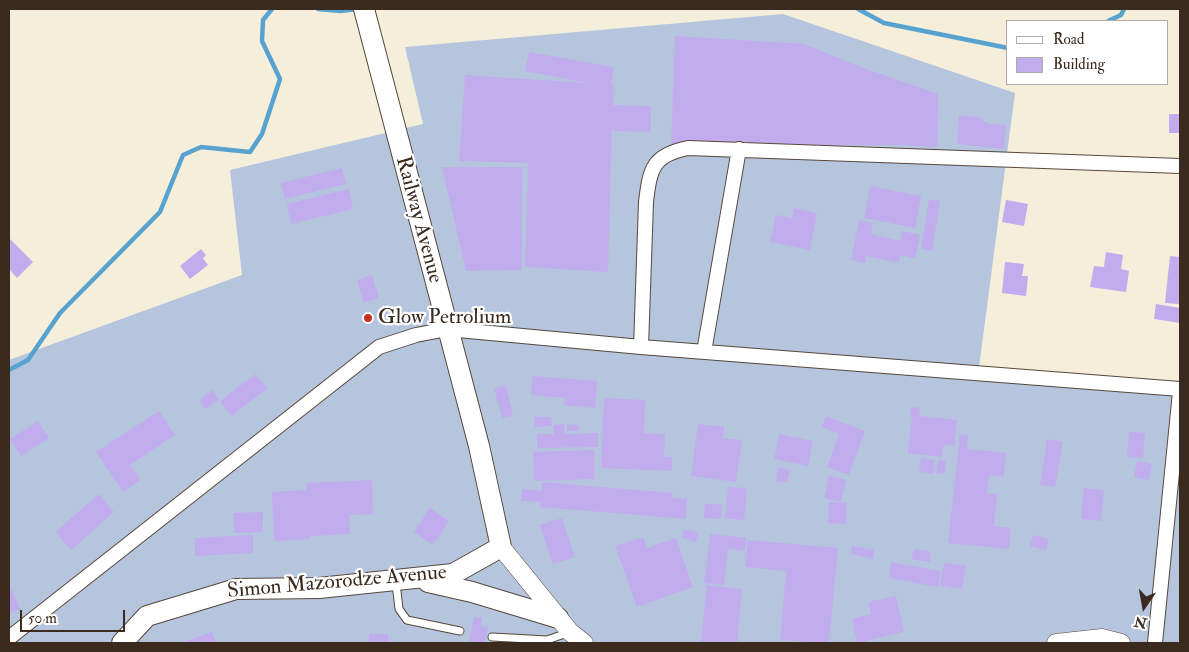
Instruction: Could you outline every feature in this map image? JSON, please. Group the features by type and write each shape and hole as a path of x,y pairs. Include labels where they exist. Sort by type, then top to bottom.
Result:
{"main road":[{"name":"Railway Avenue","path":"364,9 478,446 501,547"},
{"name":"Simon Mazorodze Avenue","path":"122,643 147,616 236,589 319,588 453,574 501,547"},
{"path":"406,579 472,592 571,631"}],"street":[{"path":"642,347 648,181 658,159 672,151 688,148 1180,166"},
{"path":"704,352 739,150"},
{"path":"9,638 379,347 416,335 447,329 642,347 1180,391 1156,643"},
{"path":"501,547 571,631"},
{"path":"1056,643 1102,638 1121,643"}],"lane":[{"path":"406,579 399,609 407,620 460,631"},
{"path":"492,637 547,640 571,631"}],"shaded area":[{"path":"783,14 1015,93 978,375 1180,397 1180,643 9,643 9,360 242,275 230,170 423,124 405,47"}],"building":[{"path":"675,36 804,44 855,65 938,94 937,147 898,145 671,145"},
{"path":"529,52 614,67 611,85 614,85 613,105 651,106 651,132 613,131 612,125 608,272 525,267 528,163 459,161 465,75 589,83 525,71"},
{"path":"1169,114 1180,114 1180,133 1169,133"},
{"path":"959,115 982,118 983,121 989,124 1006,125 1004,149 957,144"},
{"path":"442,167 522,167 522,270 466,271"},
{"path":"342,168 346,184 285,199 281,183"},
{"path":"870,186 921,196 915,228 864,218"},
{"path":"349,189 353,209 291,224 287,204"},
{"path":"929,200 940,201 932,251 921,249"},
{"path":"1006,200 1028,204 1024,226 1002,222"},
{"path":"794,208 817,213 810,250 770,242 776,215 792,218"},
{"path":"859,220 873,223 871,234 900,241 902,231 920,235 915,258 900,255 899,263 866,256 865,263 851,260"},
{"path":"9,238 33,262 17,278 9,269"},
{"path":"201,249 206,255 203,258 208,265 190,279 180,266"},
{"path":"1106,252 1123,255 1121,269 1129,271 1126,292 1090,287 1094,266 1104,267"},
{"path":"1170,256 1180,257 1180,304 1165,303"},
{"path":"1005,262 1024,264 1022,276 1028,276 1026,296 1002,293"},
{"path":"372,275 379,298 364,303 357,280"},
{"path":"1156,304 1180,308 1180,323 1154,319"},
{"path":"256,374 267,389 231,416 220,401"},
{"path":"532,376 597,381 595,408 564,405 565,398 531,395"},
{"path":"506,385 513,416 502,418 494,388"},
{"path":"213,390 219,400 205,409 199,400"},
{"path":"604,398 645,400 644,433 665,434 664,457 672,457 672,471 601,468"},
{"path":"911,407 920,408 919,416 957,420 954,446 944,445 942,457 908,453 912,415 910,415"},
{"path":"159,411 175,435 130,465 140,480 123,492 96,452"},
{"path":"826,416 865,431 849,475 827,467 839,434 822,427"},
{"path":"534,417 551,417 552,426 535,427"},
{"path":"38,421 49,438 21,456 10,439"},
{"path":"564,424 565,434 598,433 598,447 537,448 537,434 554,434 553,425"},
{"path":"567,424 579,425 579,431 567,431"},
{"path":"698,424 724,427 723,438 742,440 736,482 691,476"},
{"path":"1129,432 1145,433 1143,458 1127,457"},
{"path":"779,434 813,441 808,466 774,459"},
{"path":"960,434 968,435 967,449 1006,453 1004,477 989,475 987,494 997,494 994,526 1011,528 1009,549 948,543"},
{"path":"1047,439 1063,442 1055,487 1040,485"},
{"path":"594,450 595,479 534,481 533,452"},
{"path":"921,458 935,460 933,474 919,472"},
{"path":"938,460 946,461 945,474 936,473"},
{"path":"1137,461 1152,464 1149,480 1134,477"},
{"path":"778,467 790,470 787,483 776,481"},
{"path":"829,476 846,480 841,502 824,498"},
{"path":"372,480 373,514 349,515 350,534 310,536 310,539 274,541 272,492 306,490 306,483"},
{"path":"542,482 673,493 672,498 687,499 686,519 540,507 541,502 521,501 522,489 542,491"},
{"path":"728,487 747,488 744,520 725,518"},
{"path":"1084,488 1104,490 1101,521 1081,519"},
{"path":"99,494 114,512 71,550 55,532"},
{"path":"829,502 847,503 846,524 828,523"},
{"path":"705,504 722,504 721,519 704,518"},
{"path":"430,508 449,521 433,545 414,532"},
{"path":"263,512 263,532 234,533 233,513"},
{"path":"562,518 575,557 553,564 540,525"},
{"path":"684,529 698,532 696,542 682,538"},
{"path":"710,534 747,538 745,551 728,549 724,585 704,583"},
{"path":"253,535 253,553 195,556 195,538"},
{"path":"1033,535 1049,539 1046,550 1030,546"},
{"path":"643,537 647,548 676,538 693,587 637,607 615,546"},
{"path":"748,540 838,548 829,643 780,640 786,571 745,567"},
{"path":"852,546 874,550 873,559 851,554"},
{"path":"914,549 931,552 930,562 912,559"},
{"path":"891,562 941,571 938,587 889,578"},
{"path":"944,563 966,566 962,589 940,585"},
{"path":"9,583 20,609 9,614"},
{"path":"707,585 742,589 737,643 701,642"},
{"path":"896,596 904,632 857,643 852,619 871,614 868,602"},
{"path":"474,617 482,618 481,626 488,627 485,642 483,643 469,643"},
{"path":"212,632 216,643 181,643"},
{"path":"369,634 388,634 389,643 369,643"}],"waterway":[{"path":"9,370 28,360 60,313 160,212 183,155 201,147 250,152 262,134 280,79 262,41 263,20 272,9"},
{"path":"318,9 341,11 357,9"},
{"path":"858,9 884,23 1006,48"},
{"path":"1110,20 1121,15 1124,9"}],"place":[{"name":"Glow Petrolium","path":"368,318"}]}
